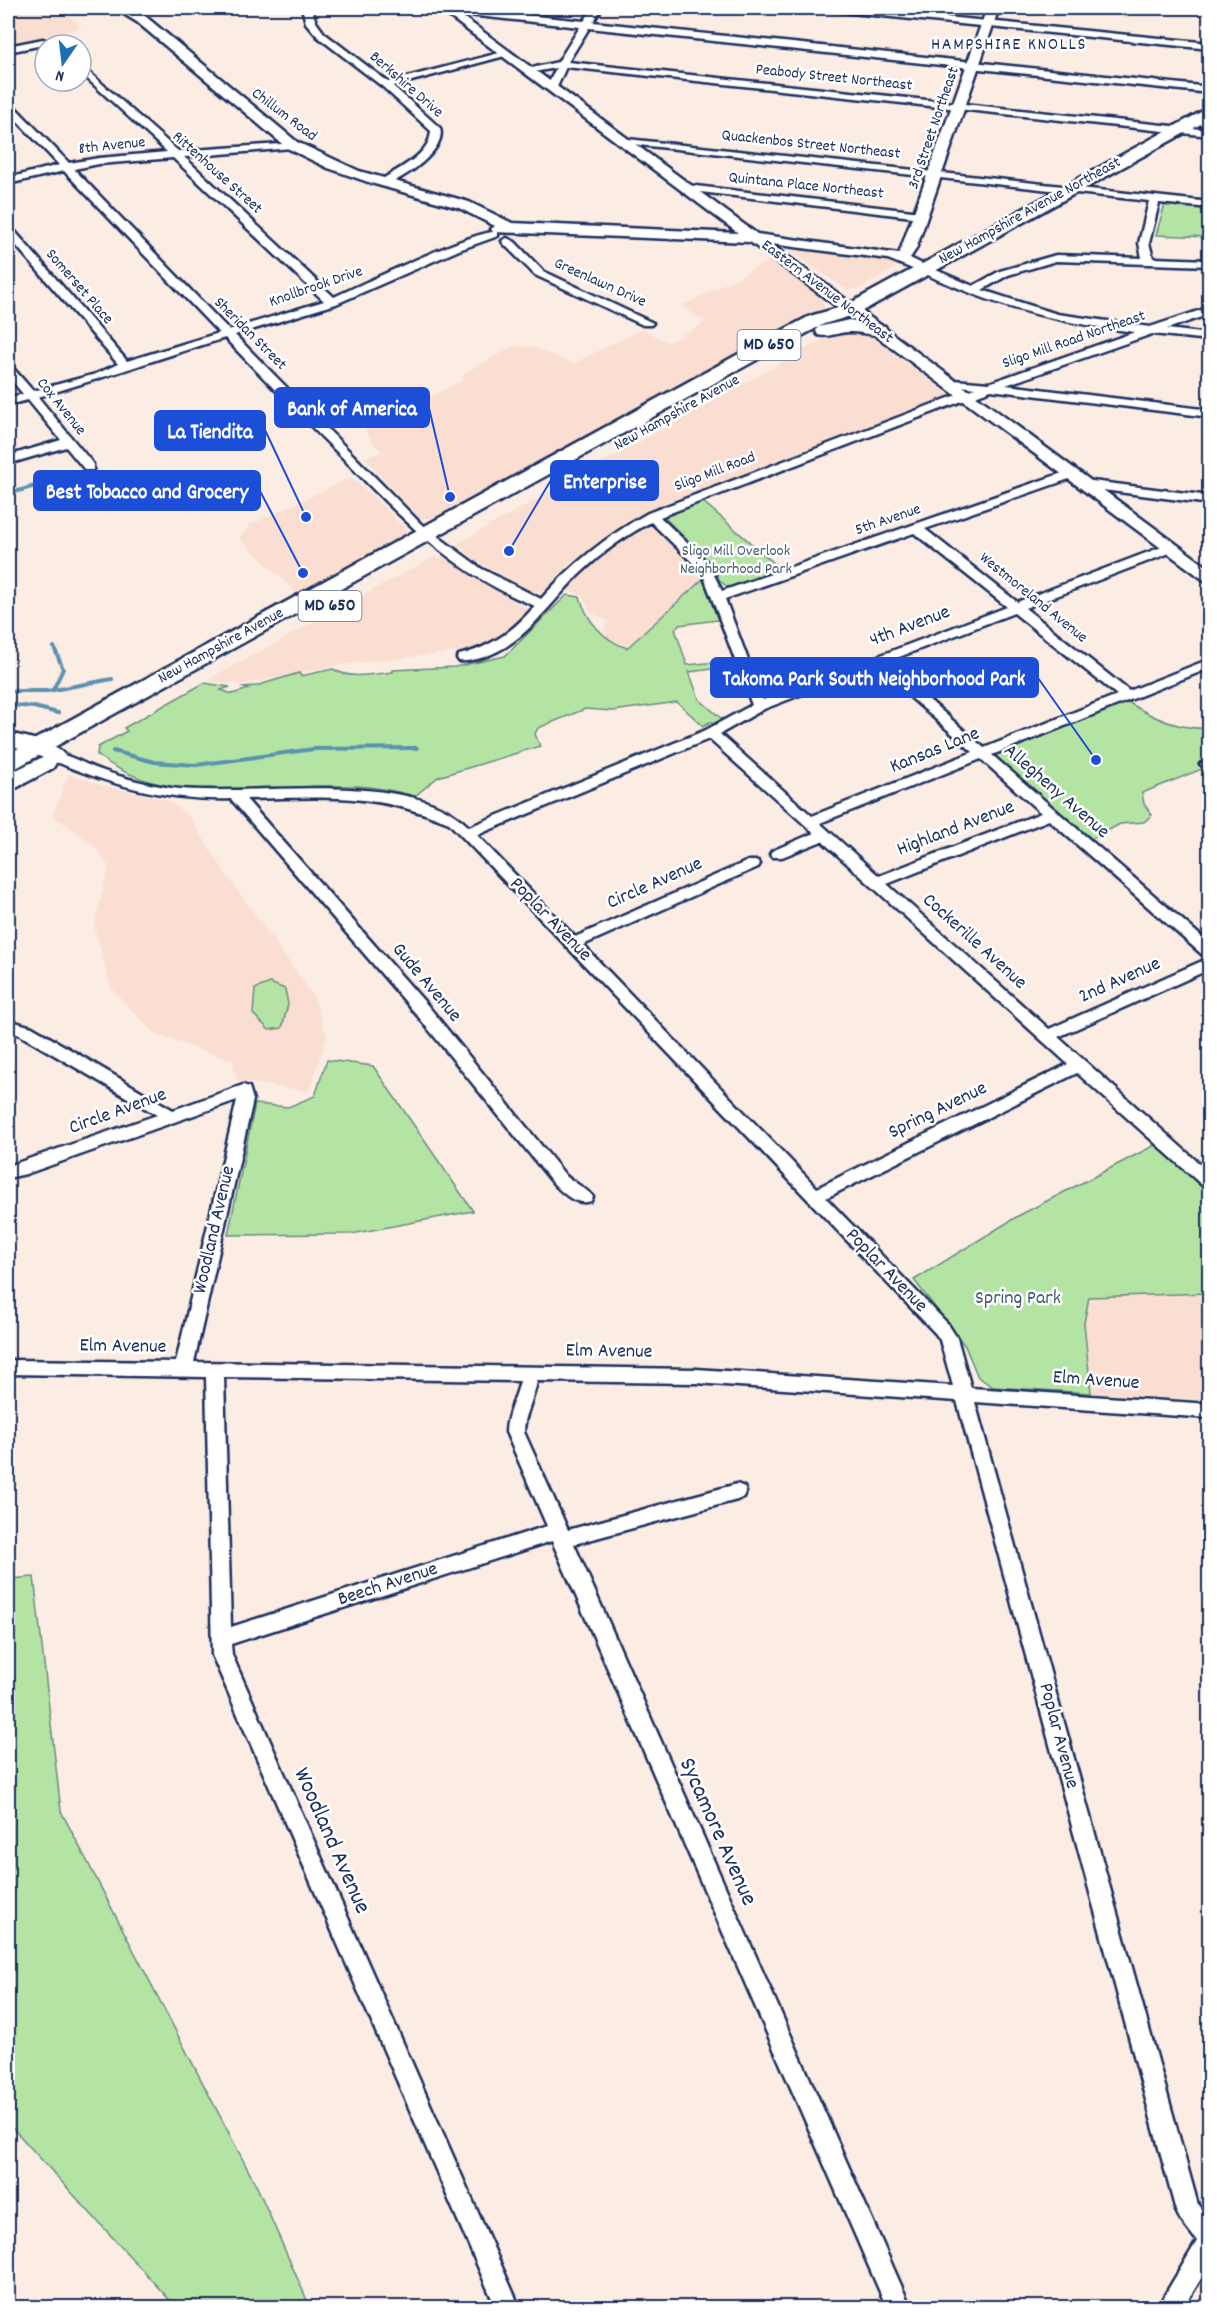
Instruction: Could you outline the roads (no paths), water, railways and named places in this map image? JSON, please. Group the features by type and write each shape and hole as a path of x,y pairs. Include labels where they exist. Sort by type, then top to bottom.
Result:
{"main road":[{"name":"New Hampshire Avenue Northeast","path":"836,320 948,256 1083,187 1209,112"},
{"path":"903,259 948,256"},
{"name":"New Hampshire Avenue","path":"8,783 47,752 433,539 764,348 817,320 836,320"},
{"path":"836,320 849,326 878,330"},
{"name":"New Hampshire Avenue","path":"8,763 47,752"}],"street":[{"name":"Chillum Road","path":"120,8 138,13 292,145 337,168 472,208 508,234"},
{"name":"Berkshire Drive","path":"307,8 315,29 386,85 436,130 437,135 430,150 385,182"},
{"path":"552,87 597,8"},
{"path":"832,8 1209,46"},
{"name":"3rd Street Northeast","path":"903,259 909,249 993,8"},
{"path":"448,11 1209,90"},
{"name":"Eastern Avenue Northeast","path":"448,11 753,238 836,320 878,330 1209,577"},
{"path":"8,49 33,46"},
{"path":"386,85 507,54"},
{"name":"Peabody Street Northeast","path":"528,70 564,64 1209,133"},
{"name":"Rittenhouse Street","path":"93,79 332,302"},
{"name":"Sheridan Street","path":"8,106 226,333 433,539 493,579 531,601 544,605"},
{"name":"Quackenbos Street Northeast","path":"622,140 935,174 1083,187 1209,205"},
{"name":"8th Avenue","path":"8,181 106,160 292,145"},
{"name":"Quintana Place Northeast","path":"687,188 921,215"},
{"path":"1148,261 1144,243 1155,199"},
{"name":"Somerset Place","path":"8,230 124,365"},
{"path":"508,234 536,230 582,230 753,238 886,254 903,259 974,290 1047,315 1209,337"},
{"name":"Knollbrook Drive","path":"8,402 100,376 124,365 332,302 455,248 508,234"},
{"name":"Greenlawn Drive","path":"508,234 525,262 539,273 647,323"},
{"path":"974,290 1005,273 1056,258 1209,263"},
{"name":"Sligo Mill Road Northeast","path":"950,403 989,387 1209,310"},
{"name":"Knollbrook Drive","path":"8,390 94,368 124,365"},
{"name":"Cox Avenue","path":"8,369 89,467"},
{"path":"946,381 1209,414"},
{"name":"Sligo Mill Road","path":"464,658 475,657 508,642 580,566 630,528 652,516 778,466 950,403"},
{"path":"8,460 68,442"},
{"name":"5th Avenue","path":"717,597 1071,474"},
{"path":"1084,484 1209,500"},
{"path":"652,516 703,566 710,577 759,706"},
{"name":"Westmoreland Avenue","path":"916,528 1126,696"},
{"name":"4th Avenue","path":"468,833 711,733 759,706 1171,548"},
{"name":"Allegheny Avenue","path":"877,661 1209,953"},
{"name":"Kansas Lane","path":"810,822 1209,663"},
{"name":"Cockerille Avenue","path":"711,733 1209,1183"},
{"path":"8,738 47,752"},
{"name":"Poplar Avenue","path":"47,752 105,777 167,792 235,795 328,792 388,796 411,801 454,820 942,1329 948,1338 964,1394 1188,2211 1209,2240"},
{"name":"Gude Avenue","path":"235,795 423,1011 560,1180 573,1192 585,1197"},
{"name":"Highland Avenue","path":"876,883 1051,814"},
{"path":"777,854 823,834"},
{"name":"Circle Avenue","path":"573,944 753,864"},
{"name":"2nd Avenue","path":"1047,1036 1209,963"},
{"path":"8,1025 26,1031 169,1115"},
{"name":"Spring Avenue","path":"815,1196 1079,1065"},
{"name":"Circle Avenue","path":"8,1172 20,1170 169,1115 243,1091"},
{"name":"Woodland Avenue","path":"183,1370 245,1100 243,1091"},
{"name":"Elm Avenue","path":"8,1368 696,1376 1209,1411"},
{"name":"Woodland Avenue","path":"215,1371 222,1655 508,2307"},
{"name":"Sycamore Avenue","path":"530,1374 524,1401 515,1418 515,1432 898,2307"},
{"name":"Beech Avenue","path":"220,1639 559,1535 736,1492"},
{"path":"1169,2307 1209,2240"}],"waterway":[{"path":"8,494 62,478 84,478"},
{"path":"53,690 63,669 54,647"},
{"path":"8,691 48,691 112,679"},
{"path":"8,705 34,707 58,713"},
{"path":"113,751 154,762 196,765 314,749 417,748"}],"place":[{"name":"Bank of America","path":"450,497"},
{"name":"La Tiendita","path":"306,517"},
{"name":"Enterprise","path":"509,551"},
{"name":"Best Tobacco and Grocery","path":"303,573"},
{"name":"Takoma Park South Neighborhood Park","path":"1096,760"}],"district":[{"name":"HAMPSHIRE KNOLLS","path":"1009,45"}],"park label":[{"name":"Sligo Mill Overlook Neighborhood Park","path":"736,560"},
{"name":"Spring Park","path":"1018,1299"}]}
